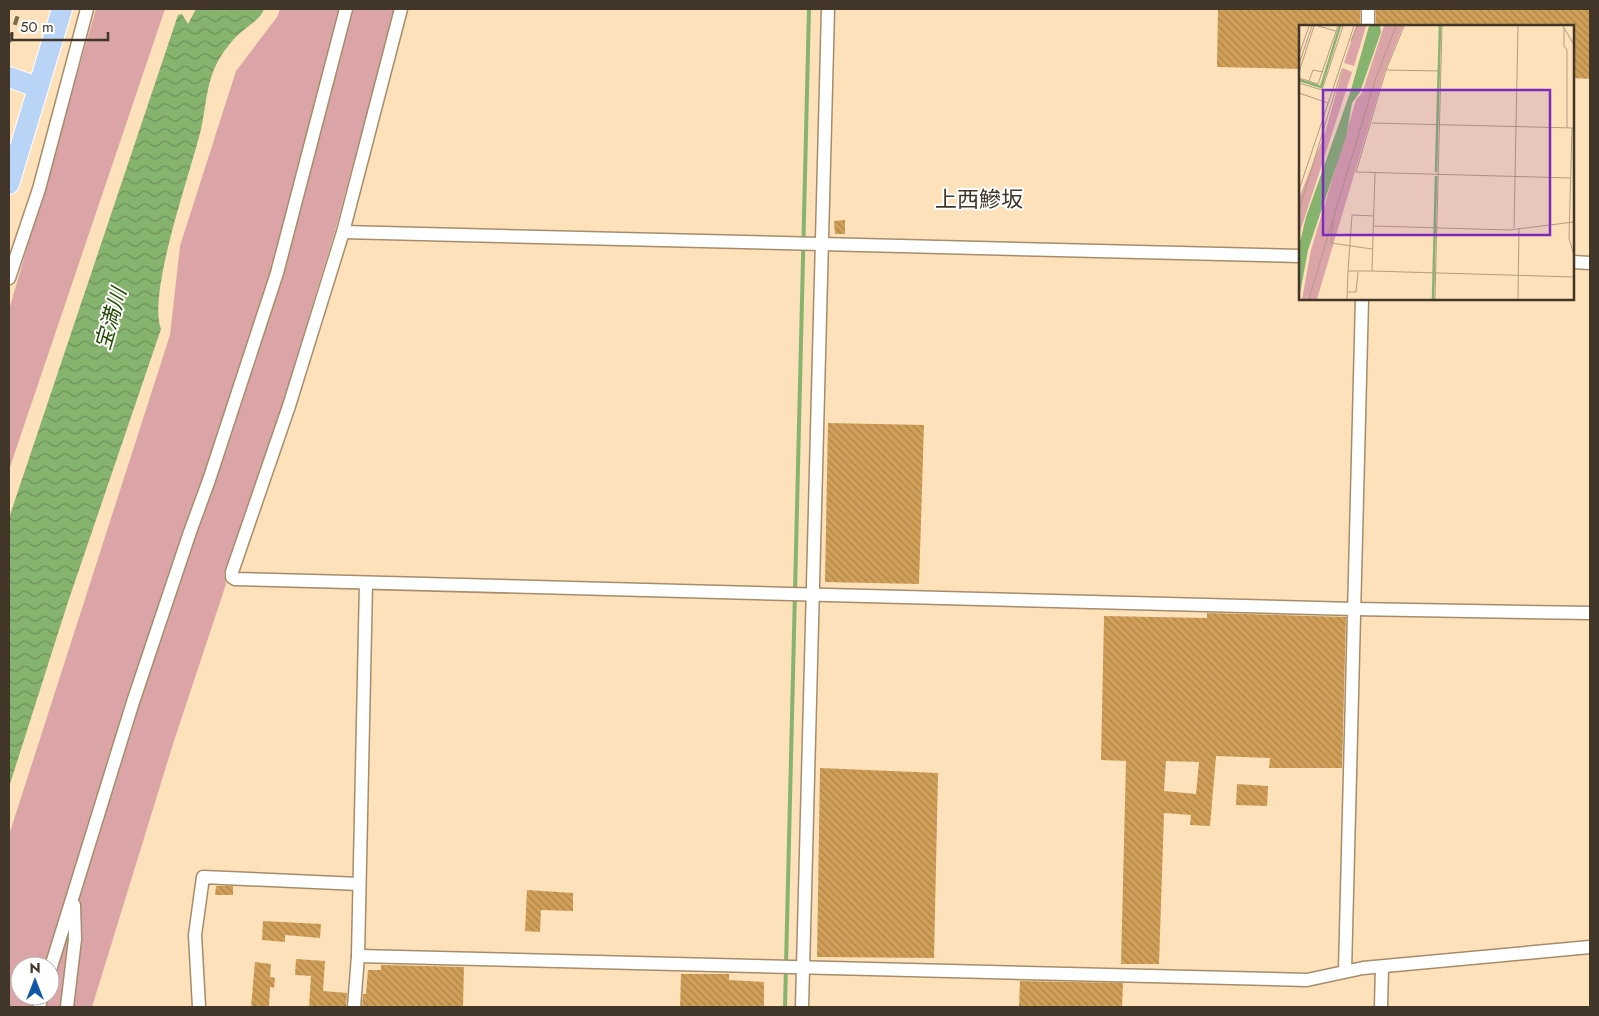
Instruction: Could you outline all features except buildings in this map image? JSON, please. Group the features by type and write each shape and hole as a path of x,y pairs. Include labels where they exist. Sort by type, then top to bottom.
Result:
{"main road":[{"path":"9,184 62,9"},
{"path":"12,78 37,87"}],"street":[{"path":"9,278 39,189 87,9"},
{"path":"55,956 132,702 212,471 277,273 346,9"},
{"path":"401,9 343,232 232,577 235,579 1354,609 1590,613"},
{"path":"802,1007 798,968 809,594 816,245 828,9"},
{"path":"1368,9 1368,25"},
{"path":"343,232 1299,256"},
{"path":"1574,262 1590,263"},
{"path":"1346,971 1362,300"},
{"path":"354,1007 358,956 366,583"},
{"path":"199,1007 196,935 203,877 359,884"},
{"path":"67,1007 75,939 73,921 75,893"},
{"path":"358,956 1307,980 1346,971 1590,946"},
{"path":"1381,1007 1382,967"}],"shaded area":[{"path":"96,9 165,9 9,470 9,310"},
{"path":"280,9 395,9 335,231 281,409 224,574 226,584 173,744 92,1007 9,1007 9,835 170,335 180,246 236,71 277,17"}],"water":[{"name":"宝満川","path":"196,9 264,9 257,19 227,47 213,71 201,129 165,261 158,312 161,329 67,605 9,787 9,518 178,15 182,14 188,24"}],"waterway":[{"path":"785,1007 809,9"}],"railway":[{"path":"9,42 20,9"}],"district":[{"name":"上西鰺坂","path":"979,199"}]}
